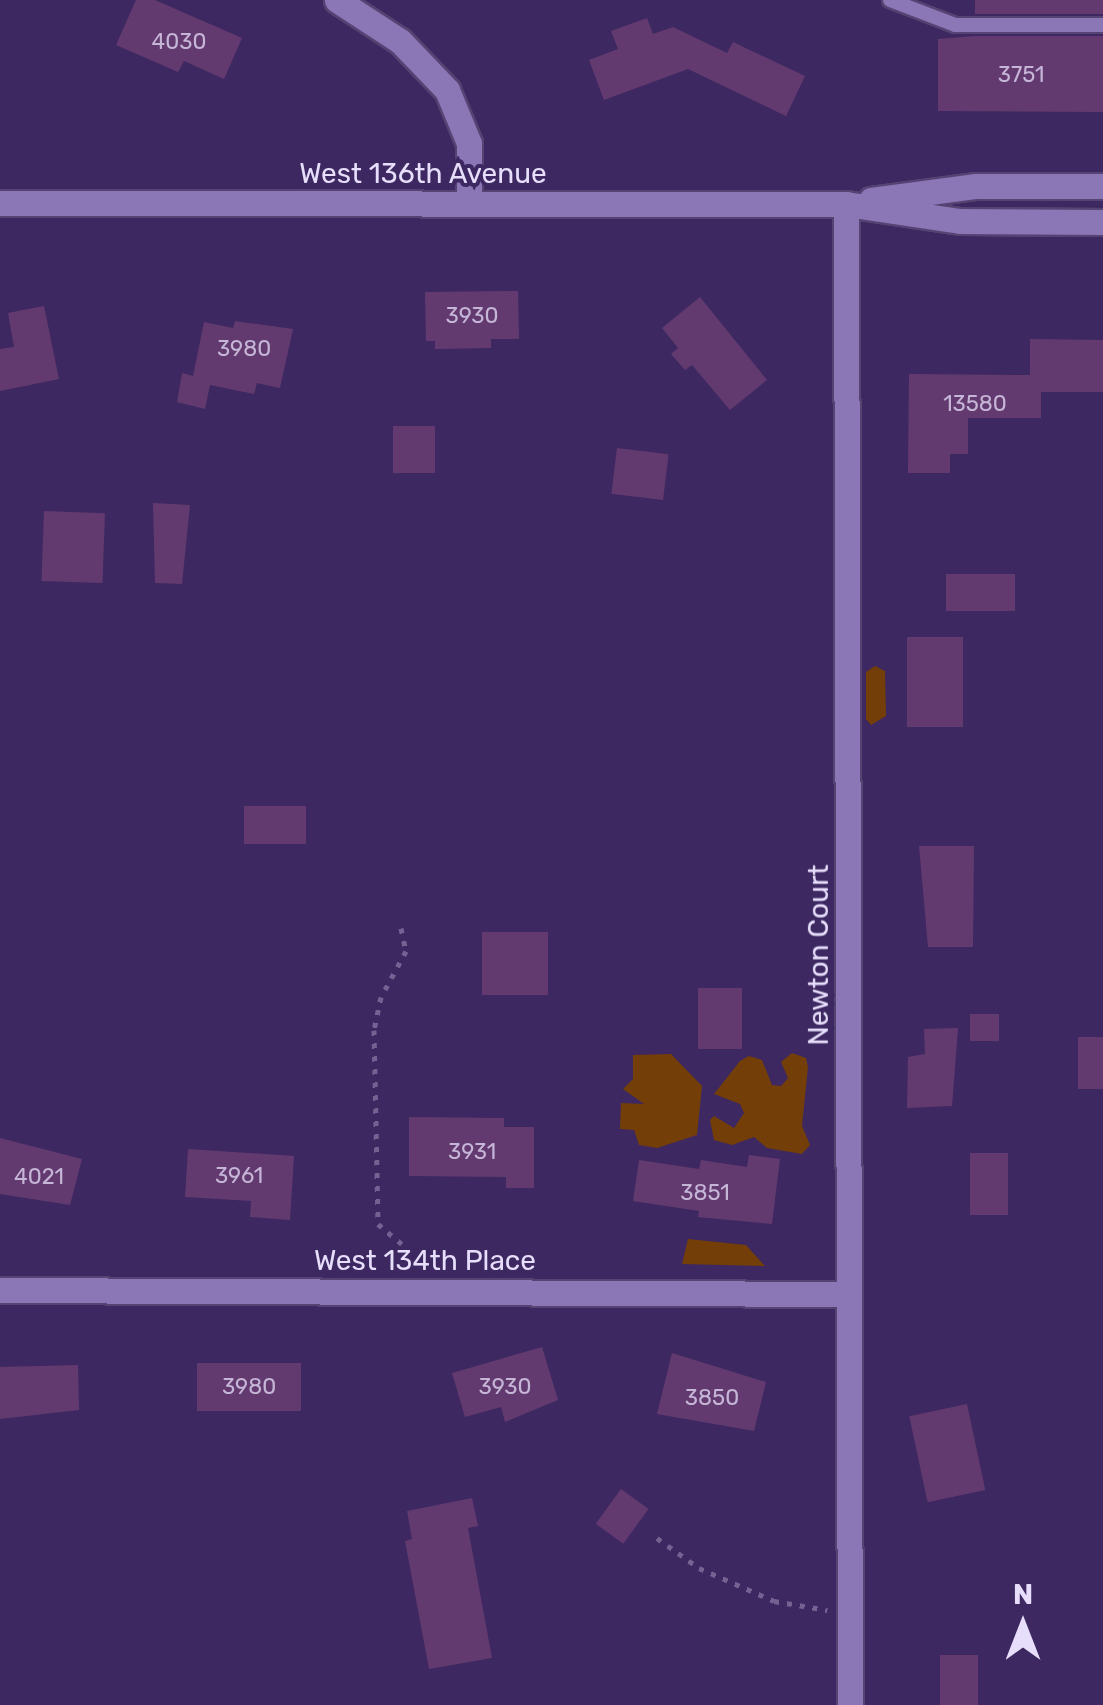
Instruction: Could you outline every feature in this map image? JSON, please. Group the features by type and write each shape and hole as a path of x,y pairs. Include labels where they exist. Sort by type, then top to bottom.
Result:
{"street":[{"path":"337,0 400,41 447,90 469,144 469,204"},
{"name":"West 136th Avenue","path":"0,204 846,204 976,186 1103,186"},
{"name":"West 136th Avenue","path":"846,204 960,222 1103,222"},
{"name":"Newton Court","path":"846,204 850,1705"},
{"name":"West 134th Place","path":"0,1290 849,1294"}],"lane":[{"path":"890,0 955,26 1103,25"}],"path":[{"path":"400,928 406,951 381,998 374,1030 378,1224 402,1244"},
{"path":"657,1538 699,1568 774,1601 850,1611"}],"shaded area":[{"path":"875,666 885,671 886,716 871,725 866,719 866,672"},
{"path":"792,1053 806,1058 808,1067 802,1126 810,1145 802,1154 767,1148 754,1137 732,1145 714,1140 710,1120 714,1116 734,1128 744,1113 740,1104 714,1094 740,1061 749,1056 762,1060 772,1085 781,1086 788,1078 781,1062"},
{"path":"671,1054 702,1086 697,1135 657,1148 639,1145 634,1130 620,1129 621,1103 644,1104 623,1089 633,1079 633,1055"},
{"path":"688,1239 746,1245 765,1266 682,1264"}],"building":[{"path":"136,0 155,0 242,38 224,79 184,61 178,72 116,45"},
{"path":"975,0 1103,0 1103,14 975,14"},
{"path":"647,18 653,34 673,27 727,53 733,42 805,76 786,116 688,69 604,100 589,60 618,49 611,31"},
{"path":"1103,36 1103,112 938,111 938,39"},
{"path":"518,291 519,339 491,339 491,348 435,349 435,341 426,341 425,292"},
{"path":"700,297 767,380 730,410 692,365 685,370 671,354 678,348 662,328"},
{"path":"44,306 59,379 0,391 0,349 14,347 8,313"},
{"path":"235,321 293,329 280,388 257,383 254,394 210,385 205,409 177,402 182,373 193,376 204,322 233,328"},
{"path":"1030,339 1103,340 1103,392 1041,392 1041,418 968,418 968,454 950,454 950,473 908,473 909,374 1030,375"},
{"path":"393,426 435,426 435,473 393,473"},
{"path":"617,448 669,454 663,500 611,494"},
{"path":"153,503 190,505 182,584 155,583"},
{"path":"44,511 105,513 103,583 42,581"},
{"path":"946,574 1015,574 1015,611 946,611"},
{"path":"907,637 963,637 963,727 907,727"},
{"path":"244,806 306,806 306,844 244,844"},
{"path":"919,846 974,846 973,947 928,947"},
{"path":"482,932 548,932 548,995 482,995"},
{"path":"698,988 742,988 742,1049 698,1049"},
{"path":"970,1014 999,1014 999,1041 970,1041"},
{"path":"958,1028 952,1106 907,1108 908,1057 925,1054 924,1029"},
{"path":"1078,1037 1103,1037 1103,1089 1078,1089"},
{"path":"409,1117 504,1118 504,1127 534,1127 534,1188 506,1188 506,1177 409,1176"},
{"path":"0,1138 82,1159 70,1205 0,1194"},
{"path":"188,1149 294,1156 290,1220 250,1217 251,1201 185,1197"},
{"path":"970,1153 1008,1153 1008,1215 970,1215"},
{"path":"749,1155 780,1159 772,1224 698,1217 699,1211 633,1201 639,1160 699,1169 701,1160 747,1167"},
{"path":"542,1347 558,1400 505,1422 501,1407 465,1417 452,1373"},
{"path":"672,1353 766,1382 754,1431 657,1414"},
{"path":"197,1363 301,1363 301,1411 197,1411"},
{"path":"78,1365 79,1410 0,1419 0,1367"},
{"path":"967,1404 985,1490 928,1502 909,1416"},
{"path":"621,1489 649,1509 623,1544 596,1524"},
{"path":"472,1498 478,1526 468,1528 492,1658 429,1669 405,1541 412,1539 407,1511"},
{"path":"940,1655 978,1655 978,1705 940,1705"}]}
